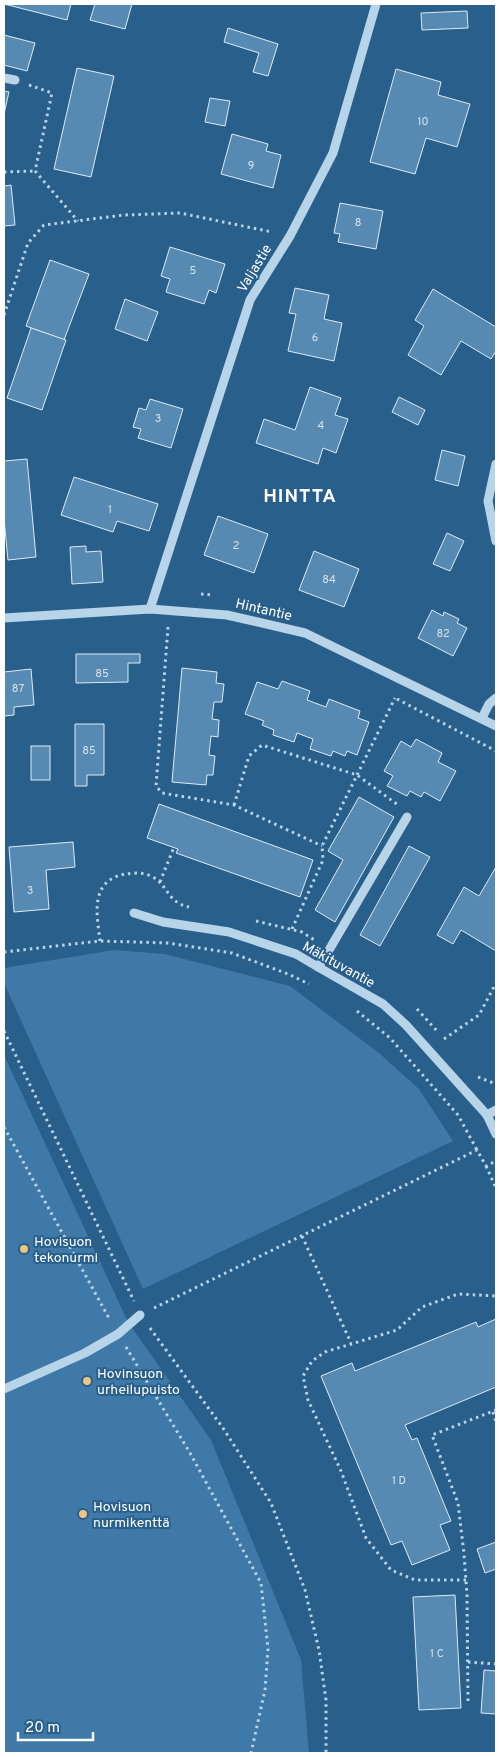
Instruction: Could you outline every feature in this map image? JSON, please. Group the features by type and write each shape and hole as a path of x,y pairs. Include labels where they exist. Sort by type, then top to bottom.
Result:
{"street":[{"name":"Valjastie","path":"150,609 250,300 290,236 333,153 376,4"},
{"path":"4,78 15,80"},
{"path":"496,464 488,502 496,541"},
{"name":"Hintantie","path":"4,618 150,609 227,615 305,633 496,726"},
{"path":"482,718 489,704 496,698"},
{"path":"318,967 330,950 406,817"},
{"name":"Mäkituvantie","path":"134,913 163,922 229,932 296,954 383,1004 406,1025 487,1115 496,1134"},
{"path":"487,1115 496,1110"},
{"path":"4,1389 85,1353 118,1334 140,1315"}],"path":[{"path":"15,80 52,93 35,171"},
{"path":"35,171 78,221"},
{"path":"4,172 35,171"},
{"path":"4,315 28,243 44,225 124,215 180,213 290,236"},
{"path":"160,625 177,626"},
{"path":"168,626 156,786 162,793 234,805 322,846"},
{"path":"386,694 496,751"},
{"path":"292,929 323,860 322,846 395,698"},
{"path":"234,805 249,756 262,745 357,774 403,808 406,817"},
{"path":"160,882 174,847"},
{"path":"4,952 100,941 168,943 232,953 288,974 312,986"},
{"path":"444,1039 479,1015 496,983"},
{"path":"353,1008 390,1038 458,1115 496,1188"},
{"path":"4,1031 140,1315 223,1428 271,1503 305,1590 319,1650 326,1700 326,1753"},
{"path":"4,1127 118,1334 190,1453 261,1583 268,1649 265,1690 251,1753"},
{"path":"140,1315 477,1150"},
{"path":"486,1166 496,1161"},
{"path":"302,1236 351,1343"},
{"path":"466,1580 415,1580 391,1570 366,1538 341,1471 308,1400 303,1376 312,1361 325,1352 397,1330 422,1307 458,1294 496,1296"},
{"path":"468,1701 466,1580 458,1503 432,1435 494,1411 496,1422"},
{"path":"468,1662 496,1664"}],"shaded area":[{"path":"114,950 164,954 290,986 379,1053 419,1089 453,1141 143,1289 4,983 4,968"},
{"name":"Hovinsuon urheilupuisto","path":"4,1055 128,1322 211,1440 301,1660 309,1753 4,1753"}],"building":[{"path":"4,4 71,4 67,20"},
{"path":"95,4 132,4 125,29 90,20"},
{"path":"467,11 468,28 422,30 421,13"},
{"path":"228,28 278,44 268,76 253,72 259,53 224,42"},
{"path":"4,35 35,43 27,71 4,65"},
{"path":"77,68 114,76 91,177 54,169"},
{"path":"396,69 441,82 438,95 470,104 457,147 426,138 415,174 370,162"},
{"path":"4,91 9,92 4,114"},
{"path":"210,98 230,101 225,126 205,122"},
{"path":"232,134 268,144 266,151 281,155 273,188 221,174"},
{"path":"11,185 15,225 4,226 4,186"},
{"path":"340,203 383,211 376,249 338,242 340,234 334,233"},
{"path":"170,247 225,264 216,293 209,290 204,304 166,292 170,279 161,276"},
{"path":"50,260 89,274 64,340 26,326"},
{"path":"295,288 329,295 324,319 342,323 334,361 288,351 296,314 289,313"},
{"path":"433,289 496,327 496,351 491,359 461,341 441,375 408,355 424,326 415,320"},
{"path":"125,299 158,312 147,341 115,329"},
{"path":"31,328 66,340 42,410 7,398"},
{"path":"310,387 341,398 335,415 348,419 336,453 323,448 318,464 256,443 264,419 295,430"},
{"path":"399,397 425,410 418,425 392,412"},
{"path":"150,399 183,409 171,448 138,438 141,429 133,427 139,408 146,410"},
{"path":"442,450 465,456 458,486 435,480"},
{"path":"27,459 36,557 8,560 4,519 4,461"},
{"path":"74,477 158,504 149,531 117,521 113,532 61,515"},
{"path":"218,516 268,534 254,573 204,555"},
{"path":"447,533 464,541 450,571 433,564"},
{"path":"86,546 86,552 101,551 103,582 72,584 70,547"},
{"path":"314,551 359,569 344,607 299,590"},
{"path":"432,610 443,616 444,612 459,619 457,623 467,628 453,656 418,638"},
{"path":"76,654 140,654 140,663 128,663 128,682 76,683"},
{"path":"182,668 217,672 216,683 224,684 222,702 214,702 212,719 219,720 218,737 211,736 209,755 215,756 213,775 207,775 206,785 172,782"},
{"path":"31,669 34,705 14,707 14,715 4,716 4,672"},
{"path":"282,681 310,691 307,700 326,707 329,699 360,711 358,718 369,722 357,755 347,751 345,756 333,751 331,756 310,749 313,739 297,733 294,742 273,735 274,730 262,725 264,721 245,714 257,682 278,689"},
{"path":"75,724 104,724 104,775 87,775 87,786 75,786"},
{"path":"416,739 442,753 438,762 456,771 440,801 424,792 421,797 410,791 407,796 387,786 393,776 384,771 401,741 411,747"},
{"path":"31,746 50,746 50,780 31,780"},
{"path":"359,797 394,817 335,922 315,910 343,860 328,851"},
{"path":"159,804 313,860 300,897 176,853 178,849 147,838"},
{"path":"73,842 75,867 46,870 49,909 14,912 9,847"},
{"path":"409,846 430,857 380,946 360,935"},
{"path":"496,867 496,951 461,930 453,944 437,935 464,887 479,896"},
{"path":"496,1319 496,1387 405,1425 412,1440 417,1438 451,1521 440,1525 450,1550 412,1565 402,1541 391,1545 321,1376 352,1363 355,1371 476,1322 478,1327"},
{"path":"496,1542 496,1569 485,1573 477,1549"},
{"path":"455,1595 461,1708 419,1710 413,1597"},
{"path":"484,1670 496,1671 496,1714 481,1713"}],"place":[{"name":"Hovisuon tekonurmi","path":"24,1249"},
{"name":"Hovinsuon urheilupuisto","path":"87,1381"},
{"name":"Hovisuon nurmikenttä","path":"83,1514"}],"district":[{"name":"HINTTA","path":"300,495"}]}
